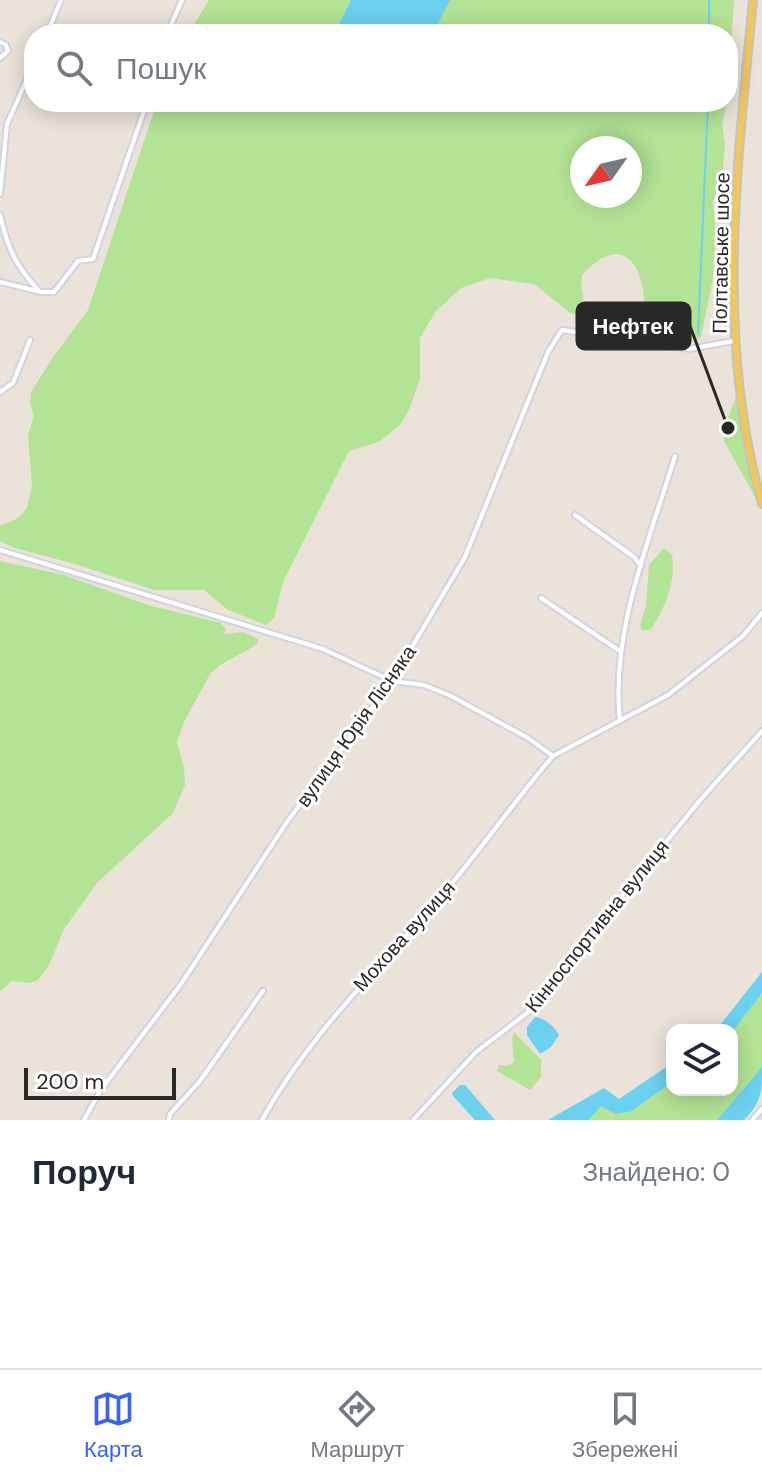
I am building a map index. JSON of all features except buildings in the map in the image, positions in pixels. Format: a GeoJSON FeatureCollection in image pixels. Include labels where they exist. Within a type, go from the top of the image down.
{"type":"FeatureCollection","features":[{"type":"Feature","properties":{"kind":"main road","name":"Полтавське шосе"},"geometry":{"type":"LineString","coordinates":[[753,0],[734,222],[734,341],[746,440],[762,504]]}},
{"type":"Feature","properties":{"kind":"street"},"geometry":{"type":"LineString","coordinates":[[51,24],[61,0]]}},
{"type":"Feature","properties":{"kind":"street"},"geometry":{"type":"LineString","coordinates":[[171,24],[182,0]]}},
{"type":"Feature","properties":{"kind":"street"},"geometry":{"type":"LineString","coordinates":[[0,42],[6,45],[8,51],[0,58]]}},
{"type":"Feature","properties":{"kind":"street"},"geometry":{"type":"LineString","coordinates":[[0,194],[7,124],[24,86]]}},
{"type":"Feature","properties":{"kind":"street"},"geometry":{"type":"LineString","coordinates":[[0,282],[54,292],[78,261],[93,259],[144,112]]}},
{"type":"Feature","properties":{"kind":"street"},"geometry":{"type":"LineString","coordinates":[[0,215],[7,247],[41,292]]}},
{"type":"Feature","properties":{"kind":"street","name":"вулиця Юрія Лісняка"},"geometry":{"type":"LineString","coordinates":[[84,1120],[100,1091],[181,984],[287,822],[392,681],[462,563],[548,352],[562,330],[689,349],[734,341]]}},
{"type":"Feature","properties":{"kind":"street"},"geometry":{"type":"LineString","coordinates":[[0,392],[13,383],[30,340]]}},
{"type":"Feature","properties":{"kind":"street"},"geometry":{"type":"LineString","coordinates":[[620,721],[616,690],[620,651],[641,566],[675,456]]}},
{"type":"Feature","properties":{"kind":"street"},"geometry":{"type":"LineString","coordinates":[[575,515],[634,557],[641,566]]}},
{"type":"Feature","properties":{"kind":"street"},"geometry":{"type":"LineString","coordinates":[[0,550],[323,649],[392,681],[424,685],[451,696],[528,738],[553,756]]}},
{"type":"Feature","properties":{"kind":"street"},"geometry":{"type":"LineString","coordinates":[[541,598],[620,651]]}},
{"type":"Feature","properties":{"kind":"street","name":"Мохова вулиця"},"geometry":{"type":"LineString","coordinates":[[262,1120],[284,1080],[321,1031],[444,893],[553,756],[668,695],[743,636],[762,613]]}},
{"type":"Feature","properties":{"kind":"street","name":"Кінноспортивна вулиця"},"geometry":{"type":"LineString","coordinates":[[413,1120],[476,1052],[527,1013],[622,895],[762,731]]}},
{"type":"Feature","properties":{"kind":"street"},"geometry":{"type":"LineString","coordinates":[[169,1120],[170,1114],[200,1081],[263,991]]}},
{"type":"Feature","properties":{"kind":"street"},"geometry":{"type":"LineString","coordinates":[[752,1120],[762,1109]]}},
{"type":"Feature","properties":{"kind":"green space"},"geometry":{"type":"Polygon","coordinates":[[[209,0],[351,0],[339,24],[194,24],[209,0]]]}},
{"type":"Feature","properties":{"kind":"green space"},"geometry":{"type":"Polygon","coordinates":[[[399,0],[734,0],[732,24],[380,24],[399,0]]]}},
{"type":"Feature","properties":{"kind":"green space"},"geometry":{"type":"Polygon","coordinates":[[[154,112],[725,112],[722,126],[725,143],[723,169],[713,202],[716,236],[713,278],[701,337],[694,341],[691,334],[672,339],[659,338],[642,329],[644,312],[640,278],[625,256],[614,254],[599,260],[582,275],[582,315],[570,313],[534,284],[490,278],[461,288],[436,311],[420,338],[420,379],[409,410],[400,425],[379,442],[349,451],[284,580],[274,618],[266,625],[228,610],[204,590],[154,590],[0,541],[0,526],[18,518],[27,508],[32,486],[28,434],[34,417],[31,392],[88,310],[154,112]]]}},
{"type":"Feature","properties":{"kind":"green space"},"geometry":{"type":"Polygon","coordinates":[[[736,397],[758,502],[724,441],[724,428],[736,397]]]}},
{"type":"Feature","properties":{"kind":"green space"},"geometry":{"type":"Polygon","coordinates":[[[664,548],[672,554],[673,574],[669,593],[651,629],[642,631],[640,626],[646,605],[649,565],[664,548]]]}},
{"type":"Feature","properties":{"kind":"green space"},"geometry":{"type":"Polygon","coordinates":[[[0,561],[64,575],[148,605],[221,623],[226,630],[224,634],[243,632],[258,639],[258,643],[210,674],[184,722],[177,742],[185,785],[173,813],[97,883],[64,929],[49,965],[38,980],[30,983],[11,981],[0,992],[0,561]]]}},
{"type":"Feature","properties":{"kind":"green space"},"geometry":{"type":"Polygon","coordinates":[[[762,993],[762,1067],[738,1095],[738,1024],[762,993]]]}},
{"type":"Feature","properties":{"kind":"green space"},"geometry":{"type":"Polygon","coordinates":[[[514,1032],[541,1060],[541,1077],[530,1090],[497,1071],[499,1065],[507,1066],[514,1062],[514,1032]]]}},
{"type":"Feature","properties":{"kind":"green space"},"geometry":{"type":"Polygon","coordinates":[[[666,1086],[666,1096],[737,1096],[717,1120],[589,1120],[601,1106],[632,1111],[666,1086]]]}},
{"type":"Feature","properties":{"kind":"water"},"geometry":{"type":"Polygon","coordinates":[[[351,0],[450,0],[437,24],[339,24],[351,0]]]}},
{"type":"Feature","properties":{"kind":"water"},"geometry":{"type":"Polygon","coordinates":[[[762,972],[762,993],[738,1024],[721,1024],[762,972]]]}},
{"type":"Feature","properties":{"kind":"water"},"geometry":{"type":"Polygon","coordinates":[[[535,1017],[549,1023],[559,1035],[551,1047],[540,1054],[527,1035],[527,1027],[535,1017]]]}},
{"type":"Feature","properties":{"kind":"water"},"geometry":{"type":"Polygon","coordinates":[[[666,1067],[666,1086],[632,1111],[616,1114],[601,1106],[589,1120],[548,1120],[604,1088],[619,1099],[666,1067]]]}},
{"type":"Feature","properties":{"kind":"water"},"geometry":{"type":"Polygon","coordinates":[[[762,1067],[760,1096],[750,1113],[744,1120],[717,1120],[762,1067]]]}},
{"type":"Feature","properties":{"kind":"water"},"geometry":{"type":"Polygon","coordinates":[[[460,1085],[465,1085],[495,1120],[475,1120],[453,1096],[452,1093],[460,1085]]]}},
{"type":"Feature","properties":{"kind":"waterway"},"geometry":{"type":"LineString","coordinates":[[709,0],[709,24]]}},
{"type":"Feature","properties":{"kind":"waterway"},"geometry":{"type":"LineString","coordinates":[[698,334],[708,112]]}},
{"type":"Feature","properties":{"kind":"place","name":"Нефтек"},"geometry":{"type":"Point","coordinates":[728,428]}}]}
